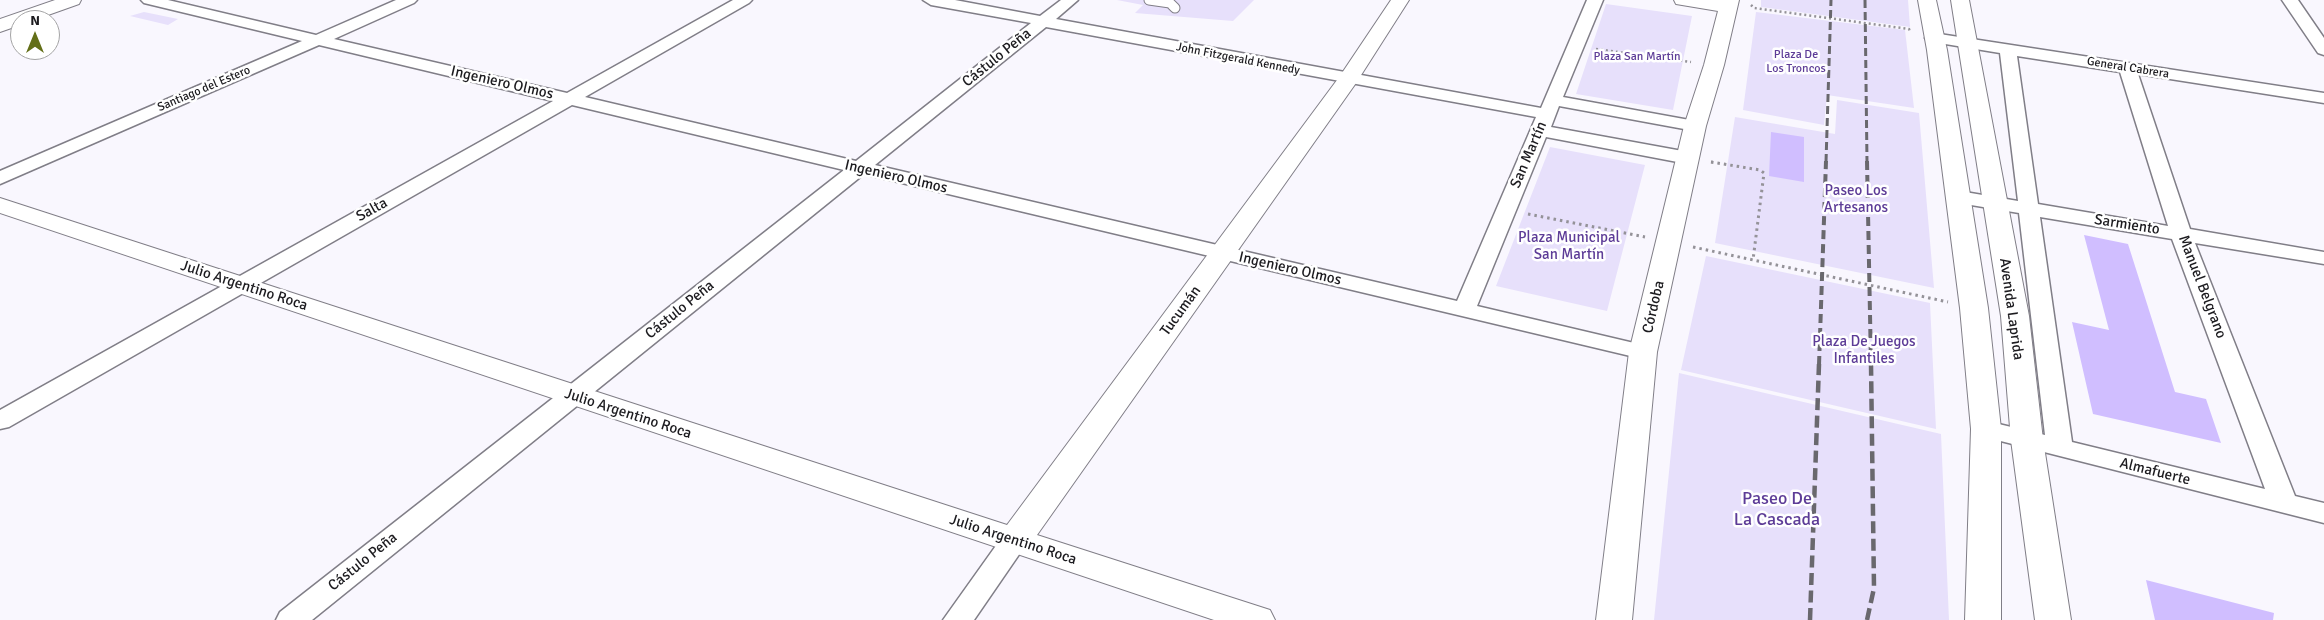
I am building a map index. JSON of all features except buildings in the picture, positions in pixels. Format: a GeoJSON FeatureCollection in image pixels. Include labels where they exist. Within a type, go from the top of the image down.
{"type":"FeatureCollection","features":[{"type":"Feature","properties":{"kind":"street"},"geometry":{"type":"LineString","coordinates":[[0,26],[72,0]]}},
{"type":"Feature","properties":{"kind":"street","name":"Ingeniero Olmos"},"geometry":{"type":"LineString","coordinates":[[149,0],[1643,352]]}},
{"type":"Feature","properties":{"kind":"street","name":"Santiago del Estero"},"geometry":{"type":"LineString","coordinates":[[0,178],[409,0]]}},
{"type":"Feature","properties":{"kind":"street","name":"Salta"},"geometry":{"type":"LineString","coordinates":[[0,421],[744,0]]}},
{"type":"Feature","properties":{"kind":"street","name":"John Fitzgerald Kennedy"},"geometry":{"type":"LineString","coordinates":[[931,0],[1546,115]]}},
{"type":"Feature","properties":{"kind":"street","name":"Cástulo Peña"},"geometry":{"type":"LineString","coordinates":[[290,620],[1070,0]]}},
{"type":"Feature","properties":{"kind":"street","name":"Tucumán"},"geometry":{"type":"LineString","coordinates":[[958,620],[1349,79],[1400,0]]}},
{"type":"Feature","properties":{"kind":"street","name":"San Martín"},"geometry":{"type":"LineString","coordinates":[[1464,310],[1595,0]]}},
{"type":"Feature","properties":{"kind":"street"},"geometry":{"type":"LineString","coordinates":[[1683,0],[1729,3]]}},
{"type":"Feature","properties":{"kind":"street"},"geometry":{"type":"LineString","coordinates":[[1927,0],[1959,197],[1974,308],[1986,429],[1983,620]]}},
{"type":"Feature","properties":{"kind":"street","name":"Avenida Laprida"},"geometry":{"type":"LineString","coordinates":[[1960,0],[2015,316],[2027,440],[2053,620]]}},
{"type":"Feature","properties":{"kind":"street"},"geometry":{"type":"LineString","coordinates":[[2290,0],[2324,50]]}},
{"type":"Feature","properties":{"kind":"street","name":"Córdoba"},"geometry":{"type":"LineString","coordinates":[[1616,618],[1643,352],[1695,126],[1714,65],[1729,3]]}},
{"type":"Feature","properties":{"kind":"street","name":"General Cabrera"},"geometry":{"type":"LineString","coordinates":[[1935,44],[1968,43],[2324,98]]}},
{"type":"Feature","properties":{"kind":"street"},"geometry":{"type":"LineString","coordinates":[[2008,49],[2030,209],[2042,322],[2060,448]]}},
{"type":"Feature","properties":{"kind":"street","name":"Manuel Belgrano"},"geometry":{"type":"LineString","coordinates":[[2127,68],[2181,234],[2284,503]]}},
{"type":"Feature","properties":{"kind":"street"},"geometry":{"type":"LineString","coordinates":[[1546,115],[1695,126]]}},
{"type":"Feature","properties":{"kind":"street"},"geometry":{"type":"LineString","coordinates":[[1546,115],[1688,158]]}},
{"type":"Feature","properties":{"kind":"street","name":"Sarmiento"},"geometry":{"type":"LineString","coordinates":[[1959,197],[2324,258]]}},
{"type":"Feature","properties":{"kind":"street","name":"Julio Argentino Roca"},"geometry":{"type":"LineString","coordinates":[[0,205],[572,396],[1258,620]]}},
{"type":"Feature","properties":{"kind":"street","name":"Almafuerte"},"geometry":{"type":"LineString","coordinates":[[1986,429],[2324,513]]}},
{"type":"Feature","properties":{"kind":"lane"},"geometry":{"type":"LineString","coordinates":[[1150,0],[1170,3],[1175,8]]}},
{"type":"Feature","properties":{"kind":"path"},"geometry":{"type":"LineString","coordinates":[[1749,3],[1754,8],[1909,29],[1913,41],[1935,44]]}},
{"type":"Feature","properties":{"kind":"path"},"geometry":{"type":"LineString","coordinates":[[1576,46],[1714,65]]}},
{"type":"Feature","properties":{"kind":"path"},"geometry":{"type":"LineString","coordinates":[[1688,158],[1760,170],[1764,173],[1753,260]]}},
{"type":"Feature","properties":{"kind":"path"},"geometry":{"type":"LineString","coordinates":[[1506,210],[1669,242],[1974,308]]}},
{"type":"Feature","properties":{"kind":"green space"},"geometry":{"type":"Polygon","coordinates":[[[1117,0],[1254,0],[1233,21],[1135,13],[1143,5],[1117,0]]]}},
{"type":"Feature","properties":{"kind":"green space"},"geometry":{"type":"Polygon","coordinates":[[[1761,0],[1908,0],[1910,27],[1761,7],[1761,0]]]}},
{"type":"Feature","properties":{"kind":"green space","name":"Plaza San Martín"},"geometry":{"type":"Polygon","coordinates":[[[1606,4],[1692,16],[1673,110],[1576,94],[1606,4]]]}},
{"type":"Feature","properties":{"kind":"green space"},"geometry":{"type":"Polygon","coordinates":[[[144,12],[178,19],[168,25],[130,16],[144,12]]]}},
{"type":"Feature","properties":{"kind":"green space","name":"Plaza De Los Troncos"},"geometry":{"type":"Polygon","coordinates":[[[1756,12],[1905,30],[1914,108],[1827,95],[1824,125],[1743,110],[1756,12]]]}},
{"type":"Feature","properties":{"kind":"green space","name":"Paseo Los Artesanos"},"geometry":{"type":"Polygon","coordinates":[[[1837,100],[1919,113],[1934,288],[1715,243],[1735,117],[1835,134],[1837,100]]]}},
{"type":"Feature","properties":{"kind":"green space","name":"Plaza Municipal San Martín"},"geometry":{"type":"Polygon","coordinates":[[[1550,147],[1645,165],[1607,311],[1496,286],[1550,147]]]}},
{"type":"Feature","properties":{"kind":"green space","name":"Plaza De Juegos Infantiles"},"geometry":{"type":"Polygon","coordinates":[[[1706,256],[1930,303],[1936,429],[1681,370],[1706,256]]]}},
{"type":"Feature","properties":{"kind":"green space","name":"Paseo De La Cascada"},"geometry":{"type":"Polygon","coordinates":[[[1679,373],[1941,434],[1949,620],[1654,620],[1679,373]]]}},
{"type":"Feature","properties":{"kind":"railway"},"geometry":{"type":"LineString","coordinates":[[1826,162],[1831,0]]}},
{"type":"Feature","properties":{"kind":"railway"},"geometry":{"type":"LineString","coordinates":[[1865,0],[1867,162]]}},
{"type":"Feature","properties":{"kind":"railway"},"geometry":{"type":"LineString","coordinates":[[1819,365],[1826,161]]}},
{"type":"Feature","properties":{"kind":"railway"},"geometry":{"type":"LineString","coordinates":[[1867,161],[1871,365]]}},
{"type":"Feature","properties":{"kind":"railway"},"geometry":{"type":"LineString","coordinates":[[1810,620],[1819,364]]}},
{"type":"Feature","properties":{"kind":"railway"},"geometry":{"type":"LineString","coordinates":[[1867,620],[1874,588],[1871,364]]}}]}
